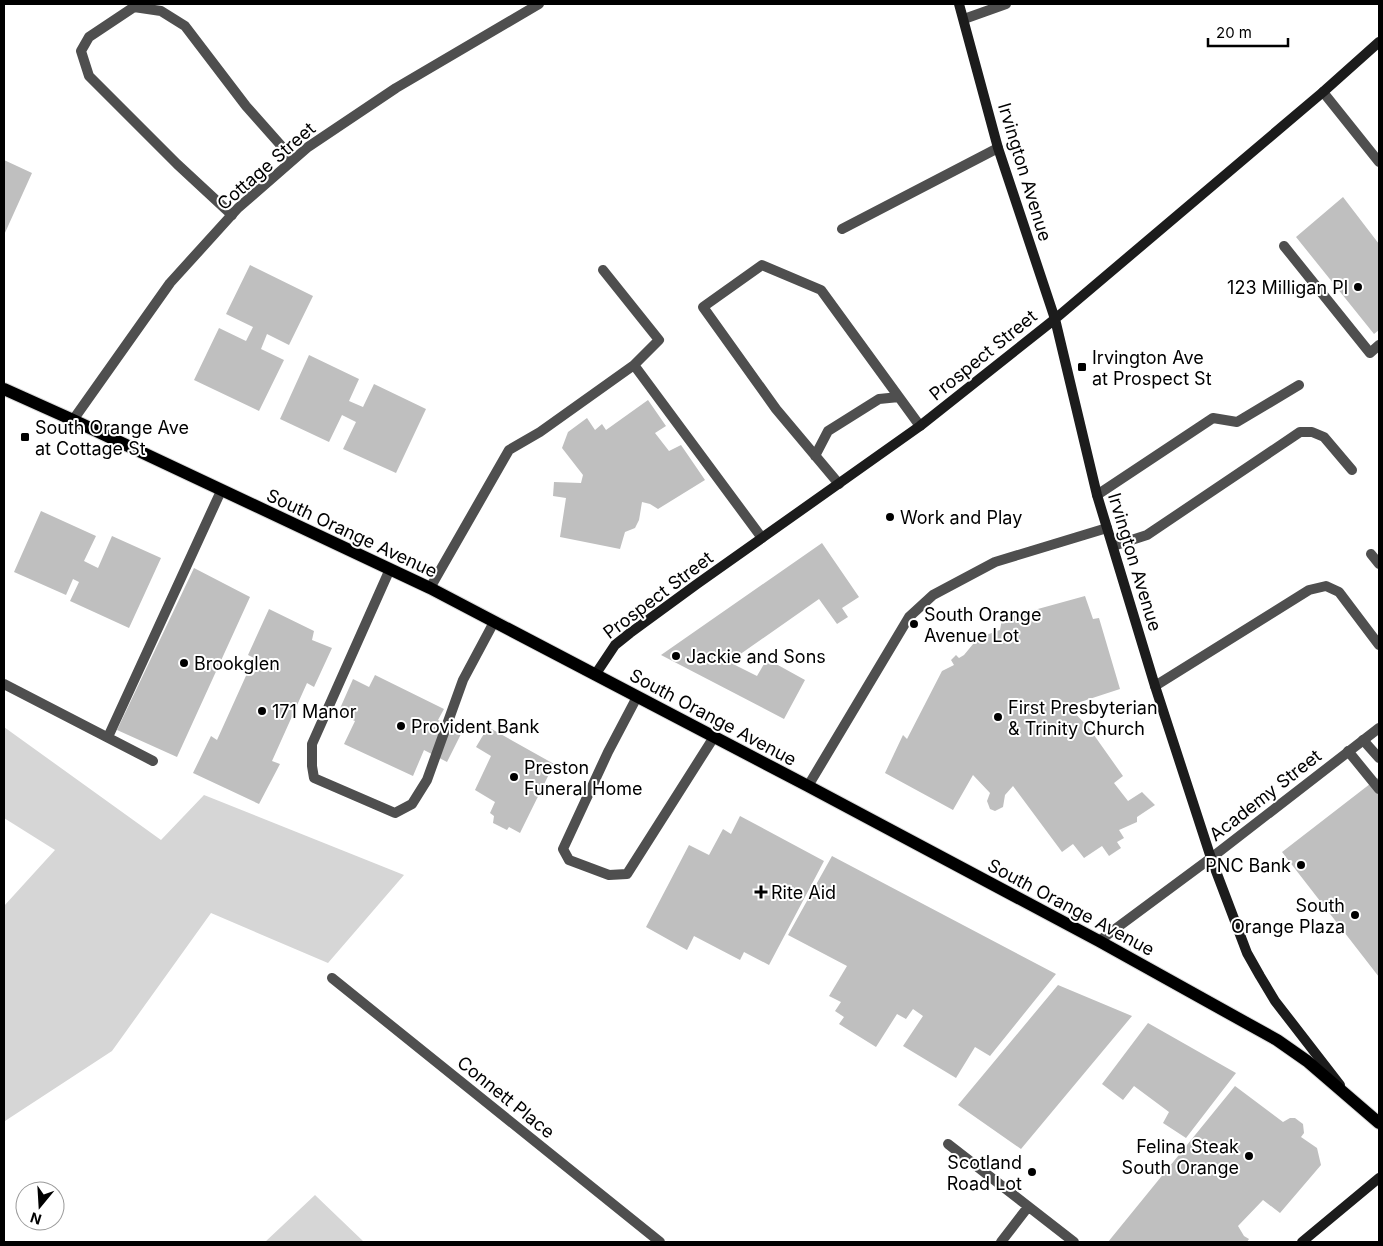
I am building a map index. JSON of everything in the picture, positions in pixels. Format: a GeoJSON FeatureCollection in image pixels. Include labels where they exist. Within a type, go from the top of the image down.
{"type":"FeatureCollection","features":[{"type":"Feature","properties":{"kind":"main road","name":"Irvington Avenue"},"geometry":{"type":"LineString","coordinates":[[960,4],[998,148],[1055,319],[1097,495],[1155,686],[1211,858],[1244,946],[1260,976],[1275,1001],[1350,1098]]}},
{"type":"Feature","properties":{"kind":"main road","name":"Prospect Street"},"geometry":{"type":"LineString","coordinates":[[594,675],[615,645],[696,584],[920,426],[1055,319],[1323,92],[1379,42]]}},
{"type":"Feature","properties":{"kind":"main road","name":"South Orange Avenue"},"geometry":{"type":"LineString","coordinates":[[4,390],[74,420],[430,588],[808,786],[1277,1040],[1307,1062],[1379,1124]]}},
{"type":"Feature","properties":{"kind":"main road"},"geometry":{"type":"LineString","coordinates":[[1302,1242],[1379,1178]]}},
{"type":"Feature","properties":{"kind":"street","name":"Cottage Street"},"geometry":{"type":"LineString","coordinates":[[74,420],[170,283],[232,215],[308,146],[396,88],[539,4]]}},
{"type":"Feature","properties":{"kind":"street"},"geometry":{"type":"LineString","coordinates":[[964,19],[1006,4]]}},
{"type":"Feature","properties":{"kind":"street"},"geometry":{"type":"LineString","coordinates":[[232,215],[177,164],[89,76],[81,51],[89,37],[134,6],[161,11],[185,26],[246,106],[293,160]]}},
{"type":"Feature","properties":{"kind":"street"},"geometry":{"type":"LineString","coordinates":[[1323,92],[1379,162]]}},
{"type":"Feature","properties":{"kind":"street"},"geometry":{"type":"LineString","coordinates":[[842,228],[998,148]]}},
{"type":"Feature","properties":{"kind":"street"},"geometry":{"type":"LineString","coordinates":[[1284,246],[1370,353],[1379,345]]}},
{"type":"Feature","properties":{"kind":"street"},"geometry":{"type":"LineString","coordinates":[[839,484],[776,410],[703,307],[762,265],[821,290],[920,426]]}},
{"type":"Feature","properties":{"kind":"street"},"geometry":{"type":"LineString","coordinates":[[430,588],[509,450],[540,432],[634,365],[659,340],[603,270]]}},
{"type":"Feature","properties":{"kind":"street"},"geometry":{"type":"LineString","coordinates":[[634,365],[762,538]]}},
{"type":"Feature","properties":{"kind":"street"},"geometry":{"type":"LineString","coordinates":[[1097,495],[1213,418],[1237,422],[1299,385]]}},
{"type":"Feature","properties":{"kind":"street"},"geometry":{"type":"LineString","coordinates":[[815,456],[828,431],[879,399],[899,397]]}},
{"type":"Feature","properties":{"kind":"street"},"geometry":{"type":"LineString","coordinates":[[1113,546],[1147,535],[1300,432],[1312,432],[1324,437],[1352,470]]}},
{"type":"Feature","properties":{"kind":"street"},"geometry":{"type":"LineString","coordinates":[[108,737],[221,491]]}},
{"type":"Feature","properties":{"kind":"street"},"geometry":{"type":"LineString","coordinates":[[808,786],[909,617],[933,595],[995,562],[1107,528]]}},
{"type":"Feature","properties":{"kind":"street"},"geometry":{"type":"LineString","coordinates":[[1371,554],[1379,564]]}},
{"type":"Feature","properties":{"kind":"street"},"geometry":{"type":"LineString","coordinates":[[390,569],[312,744],[314,778],[395,813],[412,804],[426,780],[463,680],[494,622]]}},
{"type":"Feature","properties":{"kind":"street"},"geometry":{"type":"LineString","coordinates":[[1155,686],[1309,590],[1326,586],[1339,592],[1379,645]]}},
{"type":"Feature","properties":{"kind":"street"},"geometry":{"type":"LineString","coordinates":[[4,684],[153,761]]}},
{"type":"Feature","properties":{"kind":"street"},"geometry":{"type":"LineString","coordinates":[[637,697],[608,752],[564,849],[569,860],[609,875],[627,874],[714,737]]}},
{"type":"Feature","properties":{"kind":"street","name":"Academy Street"},"geometry":{"type":"LineString","coordinates":[[1099,942],[1379,728]]}},
{"type":"Feature","properties":{"kind":"street"},"geometry":{"type":"LineString","coordinates":[[1363,740],[1379,758]]}},
{"type":"Feature","properties":{"kind":"street"},"geometry":{"type":"LineString","coordinates":[[1348,751],[1379,788]]}},
{"type":"Feature","properties":{"kind":"street","name":"Connett Place"},"geometry":{"type":"LineString","coordinates":[[332,978],[660,1242]]}},
{"type":"Feature","properties":{"kind":"street"},"geometry":{"type":"LineString","coordinates":[[948,1144],[1074,1242]]}},
{"type":"Feature","properties":{"kind":"street"},"geometry":{"type":"LineString","coordinates":[[1001,1242],[1028,1207]]}},
{"type":"Feature","properties":{"kind":"shaded area"},"geometry":{"type":"Polygon","coordinates":[[[4,727],[161,840],[204,795],[404,875],[328,963],[211,913],[112,1051],[5,1121],[4,906],[55,850],[4,818],[4,727]]]}},
{"type":"Feature","properties":{"kind":"shaded area"},"geometry":{"type":"Polygon","coordinates":[[[315,1195],[364,1242],[265,1242],[315,1195]]]}},
{"type":"Feature","properties":{"kind":"building"},"geometry":{"type":"Polygon","coordinates":[[[4,160],[32,173],[4,235],[4,160]]]}},
{"type":"Feature","properties":{"kind":"building","name":"123 Milligan Pl"},"geometry":{"type":"Polygon","coordinates":[[[1343,197],[1379,244],[1379,330],[1374,334],[1296,237],[1343,197]]]}},
{"type":"Feature","properties":{"kind":"building"},"geometry":{"type":"Polygon","coordinates":[[[250,265],[313,296],[289,345],[267,334],[261,349],[284,360],[259,411],[194,380],[219,328],[246,341],[253,327],[226,314],[250,265]]]}},
{"type":"Feature","properties":{"kind":"building"},"geometry":{"type":"Polygon","coordinates":[[[309,355],[359,379],[349,401],[363,407],[374,384],[426,409],[396,473],[343,449],[356,422],[342,415],[329,442],[280,419],[309,355]]]}},
{"type":"Feature","properties":{"kind":"building"},"geometry":{"type":"Polygon","coordinates":[[[648,400],[666,426],[655,433],[669,451],[681,445],[705,480],[658,509],[642,502],[639,520],[635,528],[625,532],[620,549],[560,537],[566,498],[553,496],[554,482],[581,483],[583,475],[562,448],[568,432],[587,418],[595,430],[602,424],[606,430],[648,400]]]}},
{"type":"Feature","properties":{"kind":"building"},"geometry":{"type":"Polygon","coordinates":[[[41,511],[96,536],[84,561],[98,568],[112,536],[161,558],[129,628],[70,601],[79,582],[73,579],[66,595],[14,572],[41,511]]]}},
{"type":"Feature","properties":{"kind":"building"},"geometry":{"type":"Polygon","coordinates":[[[822,543],[859,597],[842,608],[848,617],[837,624],[819,599],[729,662],[757,676],[767,659],[805,680],[784,719],[661,655],[822,543]]]}},
{"type":"Feature","properties":{"kind":"building","name":"Brookglen"},"geometry":{"type":"Polygon","coordinates":[[[194,568],[250,597],[177,757],[117,730],[194,568]]]}},
{"type":"Feature","properties":{"kind":"building","name":"First Presbyterian & Trinity Church"},"geometry":{"type":"Polygon","coordinates":[[[1085,596],[1093,619],[1099,618],[1120,689],[1068,706],[1089,728],[1123,776],[1114,783],[1128,801],[1142,792],[1155,805],[1137,817],[1137,822],[1119,830],[1124,838],[1117,842],[1121,848],[1109,856],[1102,846],[1084,858],[1073,844],[1062,852],[1013,786],[1005,795],[1003,807],[995,811],[990,809],[987,801],[990,793],[973,775],[953,810],[885,773],[903,735],[907,739],[942,671],[954,665],[951,660],[956,655],[959,658],[964,655],[978,638],[1000,630],[1002,619],[1085,596]]]}},
{"type":"Feature","properties":{"kind":"building","name":"171 Manor"},"geometry":{"type":"Polygon","coordinates":[[[269,609],[314,631],[312,640],[332,648],[314,687],[307,683],[272,761],[280,764],[259,804],[193,773],[211,736],[217,740],[254,658],[248,655],[269,609]]]}},
{"type":"Feature","properties":{"kind":"building","name":"Provident Bank"},"geometry":{"type":"Polygon","coordinates":[[[375,675],[444,709],[438,720],[462,732],[447,762],[424,750],[413,776],[344,744],[355,721],[338,713],[353,679],[369,687],[375,675]]]}},
{"type":"Feature","properties":{"kind":"building","name":"Preston Funeral Home"},"geometry":{"type":"Polygon","coordinates":[[[488,727],[554,764],[520,833],[509,827],[507,830],[493,823],[494,816],[490,813],[495,802],[475,790],[491,756],[476,747],[488,727]]]}},
{"type":"Feature","properties":{"kind":"building","name":"South Orange Plaza"},"geometry":{"type":"Polygon","coordinates":[[[1379,777],[1379,977],[1282,852],[1379,777]]]}},
{"type":"Feature","properties":{"kind":"building"},"geometry":{"type":"Polygon","coordinates":[[[740,816],[824,861],[769,965],[744,952],[740,960],[694,936],[687,950],[646,927],[689,845],[709,855],[723,829],[731,834],[740,816]]]}},
{"type":"Feature","properties":{"kind":"building"},"geometry":{"type":"Polygon","coordinates":[[[832,856],[1056,974],[990,1056],[975,1047],[956,1078],[903,1046],[923,1016],[913,1009],[906,1019],[897,1014],[876,1047],[839,1024],[844,1017],[835,1011],[841,1002],[829,996],[847,966],[788,935],[832,856]]]}},
{"type":"Feature","properties":{"kind":"building"},"geometry":{"type":"Polygon","coordinates":[[[1058,985],[1132,1016],[1021,1149],[958,1105],[1058,985]]]}},
{"type":"Feature","properties":{"kind":"building"},"geometry":{"type":"Polygon","coordinates":[[[1148,1023],[1236,1073],[1186,1138],[1163,1123],[1169,1112],[1134,1086],[1123,1100],[1102,1084],[1148,1023]]]}},
{"type":"Feature","properties":{"kind":"building","name":"Felina Steak South Orange"},"geometry":{"type":"Polygon","coordinates":[[[1235,1086],[1283,1122],[1290,1118],[1295,1118],[1303,1124],[1304,1133],[1301,1137],[1317,1148],[1321,1165],[1280,1213],[1263,1200],[1238,1226],[1244,1236],[1249,1239],[1247,1242],[1108,1242],[1235,1086]]]}},
{"type":"Feature","properties":{"kind":"place","name":"123 Milligan Pl"},"geometry":{"type":"Point","coordinates":[1358,287]}},
{"type":"Feature","properties":{"kind":"place","name":"Irvington Ave at Prospect St"},"geometry":{"type":"Point","coordinates":[1082,367]}},
{"type":"Feature","properties":{"kind":"place","name":"South Orange Ave at Cottage St"},"geometry":{"type":"Point","coordinates":[25,437]}},
{"type":"Feature","properties":{"kind":"place","name":"Work and Play"},"geometry":{"type":"Point","coordinates":[890,517]}},
{"type":"Feature","properties":{"kind":"place","name":"South Orange Avenue Lot"},"geometry":{"type":"Point","coordinates":[914,624]}},
{"type":"Feature","properties":{"kind":"place","name":"Jackie and Sons"},"geometry":{"type":"Point","coordinates":[676,656]}},
{"type":"Feature","properties":{"kind":"place","name":"Brookglen"},"geometry":{"type":"Point","coordinates":[184,663]}},
{"type":"Feature","properties":{"kind":"place","name":"171 Manor"},"geometry":{"type":"Point","coordinates":[262,711]}},
{"type":"Feature","properties":{"kind":"place","name":"First Presbyterian & Trinity Church"},"geometry":{"type":"Point","coordinates":[998,717]}},
{"type":"Feature","properties":{"kind":"place","name":"Provident Bank"},"geometry":{"type":"Point","coordinates":[401,726]}},
{"type":"Feature","properties":{"kind":"place","name":"Preston Funeral Home"},"geometry":{"type":"Point","coordinates":[514,777]}},
{"type":"Feature","properties":{"kind":"place","name":"PNC Bank"},"geometry":{"type":"Point","coordinates":[1301,865]}},
{"type":"Feature","properties":{"kind":"place","name":"Rite Aid"},"geometry":{"type":"Point","coordinates":[761,892]}},
{"type":"Feature","properties":{"kind":"place","name":"South Orange Plaza"},"geometry":{"type":"Point","coordinates":[1355,915]}},
{"type":"Feature","properties":{"kind":"place","name":"Felina Steak South Orange"},"geometry":{"type":"Point","coordinates":[1249,1156]}},
{"type":"Feature","properties":{"kind":"place","name":"Scotland Road Lot"},"geometry":{"type":"Point","coordinates":[1032,1172]}}]}
